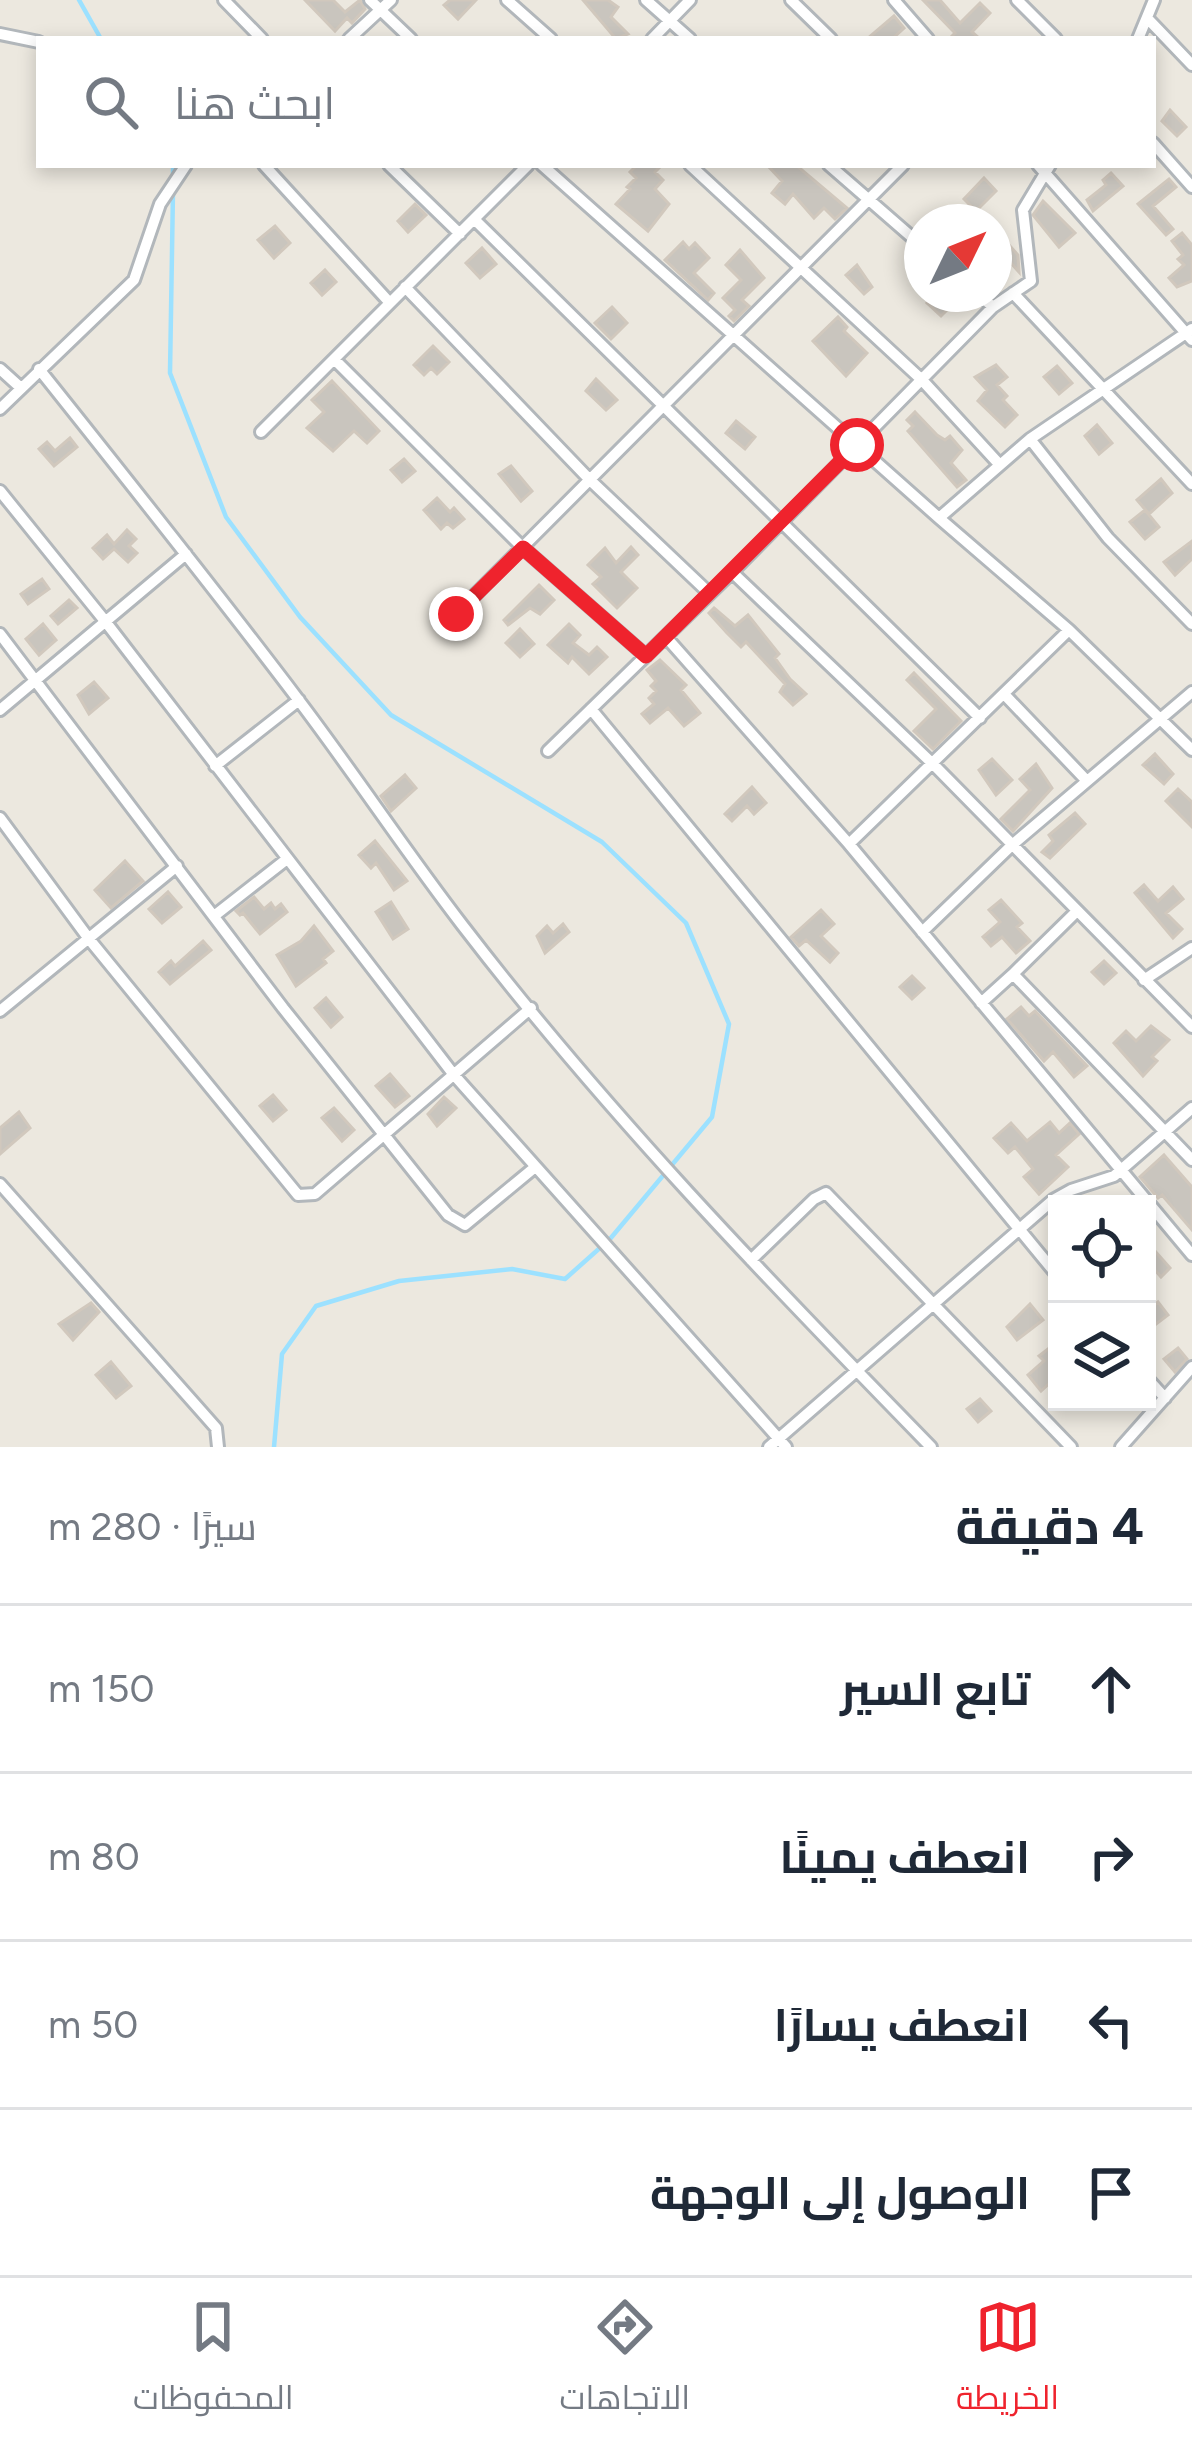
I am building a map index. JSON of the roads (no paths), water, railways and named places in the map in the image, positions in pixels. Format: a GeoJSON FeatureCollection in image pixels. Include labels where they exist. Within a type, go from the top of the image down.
{"type":"FeatureCollection","features":[{"type":"Feature","properties":{"kind":"street"},"geometry":{"type":"LineString","coordinates":[[224,0],[259,36]]}},
{"type":"Feature","properties":{"kind":"street"},"geometry":{"type":"LineString","coordinates":[[370,0],[408,36]]}},
{"type":"Feature","properties":{"kind":"street"},"geometry":{"type":"LineString","coordinates":[[352,36],[391,0]]}},
{"type":"Feature","properties":{"kind":"street"},"geometry":{"type":"LineString","coordinates":[[507,0],[547,36]]}},
{"type":"Feature","properties":{"kind":"street"},"geometry":{"type":"LineString","coordinates":[[646,0],[686,36]]}},
{"type":"Feature","properties":{"kind":"street"},"geometry":{"type":"LineString","coordinates":[[655,36],[690,0]]}},
{"type":"Feature","properties":{"kind":"street"},"geometry":{"type":"LineString","coordinates":[[790,0],[828,36]]}},
{"type":"Feature","properties":{"kind":"street"},"geometry":{"type":"LineString","coordinates":[[894,0],[925,36]]}},
{"type":"Feature","properties":{"kind":"street"},"geometry":{"type":"LineString","coordinates":[[1017,0],[1053,36]]}},
{"type":"Feature","properties":{"kind":"street"},"geometry":{"type":"LineString","coordinates":[[1140,36],[1154,0]]}},
{"type":"Feature","properties":{"kind":"street"},"geometry":{"type":"LineString","coordinates":[[1148,19],[1192,65]]}},
{"type":"Feature","properties":{"kind":"street"},"geometry":{"type":"LineString","coordinates":[[242,36],[251,28]]}},
{"type":"Feature","properties":{"kind":"street"},"geometry":{"type":"LineString","coordinates":[[0,34],[36,41]]}},
{"type":"Feature","properties":{"kind":"street"},"geometry":{"type":"LineString","coordinates":[[1156,145],[1192,187]]}},
{"type":"Feature","properties":{"kind":"street"},"geometry":{"type":"LineString","coordinates":[[0,409],[134,280],[160,204],[184,168]]}},
{"type":"Feature","properties":{"kind":"street"},"geometry":{"type":"LineString","coordinates":[[267,168],[390,303]]}},
{"type":"Feature","properties":{"kind":"street"},"geometry":{"type":"LineString","coordinates":[[392,168],[460,234]]}},
{"type":"Feature","properties":{"kind":"street"},"geometry":{"type":"LineString","coordinates":[[261,432],[525,168]]}},
{"type":"Feature","properties":{"kind":"street"},"geometry":{"type":"LineString","coordinates":[[545,168],[1069,630],[1192,751]]}},
{"type":"Feature","properties":{"kind":"street"},"geometry":{"type":"LineString","coordinates":[[693,168],[922,380],[999,464]]}},
{"type":"Feature","properties":{"kind":"street"},"geometry":{"type":"LineString","coordinates":[[832,168],[904,231]]}},
{"type":"Feature","properties":{"kind":"street"},"geometry":{"type":"LineString","coordinates":[[456,614],[901,168]]}},
{"type":"Feature","properties":{"kind":"street"},"geometry":{"type":"LineString","coordinates":[[1044,168],[1023,210],[1031,280],[1013,293],[1192,484]]}},
{"type":"Feature","properties":{"kind":"street"},"geometry":{"type":"LineString","coordinates":[[939,518],[1030,439],[1190,334],[1045,168]]}},
{"type":"Feature","properties":{"kind":"street"},"geometry":{"type":"LineString","coordinates":[[475,220],[980,718]]}},
{"type":"Feature","properties":{"kind":"street"},"geometry":{"type":"LineString","coordinates":[[405,287],[590,480],[710,593]]}},
{"type":"Feature","properties":{"kind":"street"},"geometry":{"type":"LineString","coordinates":[[548,751],[988,312]]}},
{"type":"Feature","properties":{"kind":"street"},"geometry":{"type":"LineString","coordinates":[[334,359],[523,548],[646,656]]}},
{"type":"Feature","properties":{"kind":"street"},"geometry":{"type":"LineString","coordinates":[[0,369],[21,388]]}},
{"type":"Feature","properties":{"kind":"street"},"geometry":{"type":"LineString","coordinates":[[39,369],[299,700],[464,927],[531,1008],[751,1260],[931,1447]]}},
{"type":"Feature","properties":{"kind":"street"},"geometry":{"type":"LineString","coordinates":[[1030,439],[1108,538],[1192,624]]}},
{"type":"Feature","properties":{"kind":"street"},"geometry":{"type":"LineString","coordinates":[[0,490],[454,1075],[778,1444],[855,1370],[1018,1230],[1071,1190],[1122,1171],[1192,1108]]}},
{"type":"Feature","properties":{"kind":"street"},"geometry":{"type":"LineString","coordinates":[[0,710],[186,554]]}},
{"type":"Feature","properties":{"kind":"street"},"geometry":{"type":"LineString","coordinates":[[732,572],[934,765],[1192,1027]]}},
{"type":"Feature","properties":{"kind":"street"},"geometry":{"type":"LineString","coordinates":[[849,844],[1069,630]]}},
{"type":"Feature","properties":{"kind":"street"},"geometry":{"type":"LineString","coordinates":[[0,634],[283,1008],[457,1223],[465,1225],[535,1168]]}},
{"type":"Feature","properties":{"kind":"street"},"geometry":{"type":"LineString","coordinates":[[666,637],[849,844],[1192,1255]]}},
{"type":"Feature","properties":{"kind":"street"},"geometry":{"type":"LineString","coordinates":[[922,932],[1012,845],[1192,692]]}},
{"type":"Feature","properties":{"kind":"street"},"geometry":{"type":"LineString","coordinates":[[1004,694],[1087,781]]}},
{"type":"Feature","properties":{"kind":"street"},"geometry":{"type":"LineString","coordinates":[[215,766],[299,700]]}},
{"type":"Feature","properties":{"kind":"street"},"geometry":{"type":"LineString","coordinates":[[591,709],[1048,1265]]}},
{"type":"Feature","properties":{"kind":"street"},"geometry":{"type":"LineString","coordinates":[[0,818],[89,939],[298,1196],[315,1194],[531,1008]]}},
{"type":"Feature","properties":{"kind":"street"},"geometry":{"type":"LineString","coordinates":[[214,916],[287,859]]}},
{"type":"Feature","properties":{"kind":"street"},"geometry":{"type":"LineString","coordinates":[[1,1009],[177,866]]}},
{"type":"Feature","properties":{"kind":"street"},"geometry":{"type":"LineString","coordinates":[[981,1003],[1076,912]]}},
{"type":"Feature","properties":{"kind":"street"},"geometry":{"type":"LineString","coordinates":[[1144,980],[1192,948]]}},
{"type":"Feature","properties":{"kind":"street"},"geometry":{"type":"LineString","coordinates":[[1013,974],[1192,1160]]}},
{"type":"Feature","properties":{"kind":"street"},"geometry":{"type":"LineString","coordinates":[[0,1184],[216,1428],[218,1447]]}},
{"type":"Feature","properties":{"kind":"street"},"geometry":{"type":"LineString","coordinates":[[751,1260],[826,1193],[1071,1447]]}},
{"type":"Feature","properties":{"kind":"street"},"geometry":{"type":"LineString","coordinates":[[1121,1447],[1192,1367]]}},
{"type":"Feature","properties":{"kind":"street"},"geometry":{"type":"LineString","coordinates":[[1156,1388],[1165,1398]]}},
{"type":"Feature","properties":{"kind":"waterway"},"geometry":{"type":"LineString","coordinates":[[79,0],[99,36]]}},
{"type":"Feature","properties":{"kind":"waterway"},"geometry":{"type":"LineString","coordinates":[[173,168],[173,180]]}},
{"type":"Feature","properties":{"kind":"waterway"},"geometry":{"type":"LineString","coordinates":[[173,191],[170,373],[226,517],[300,617],[391,715],[602,842],[686,923],[729,1024],[712,1117],[610,1239],[565,1279],[512,1269],[399,1281],[316,1306],[282,1354],[274,1447]]}}]}
